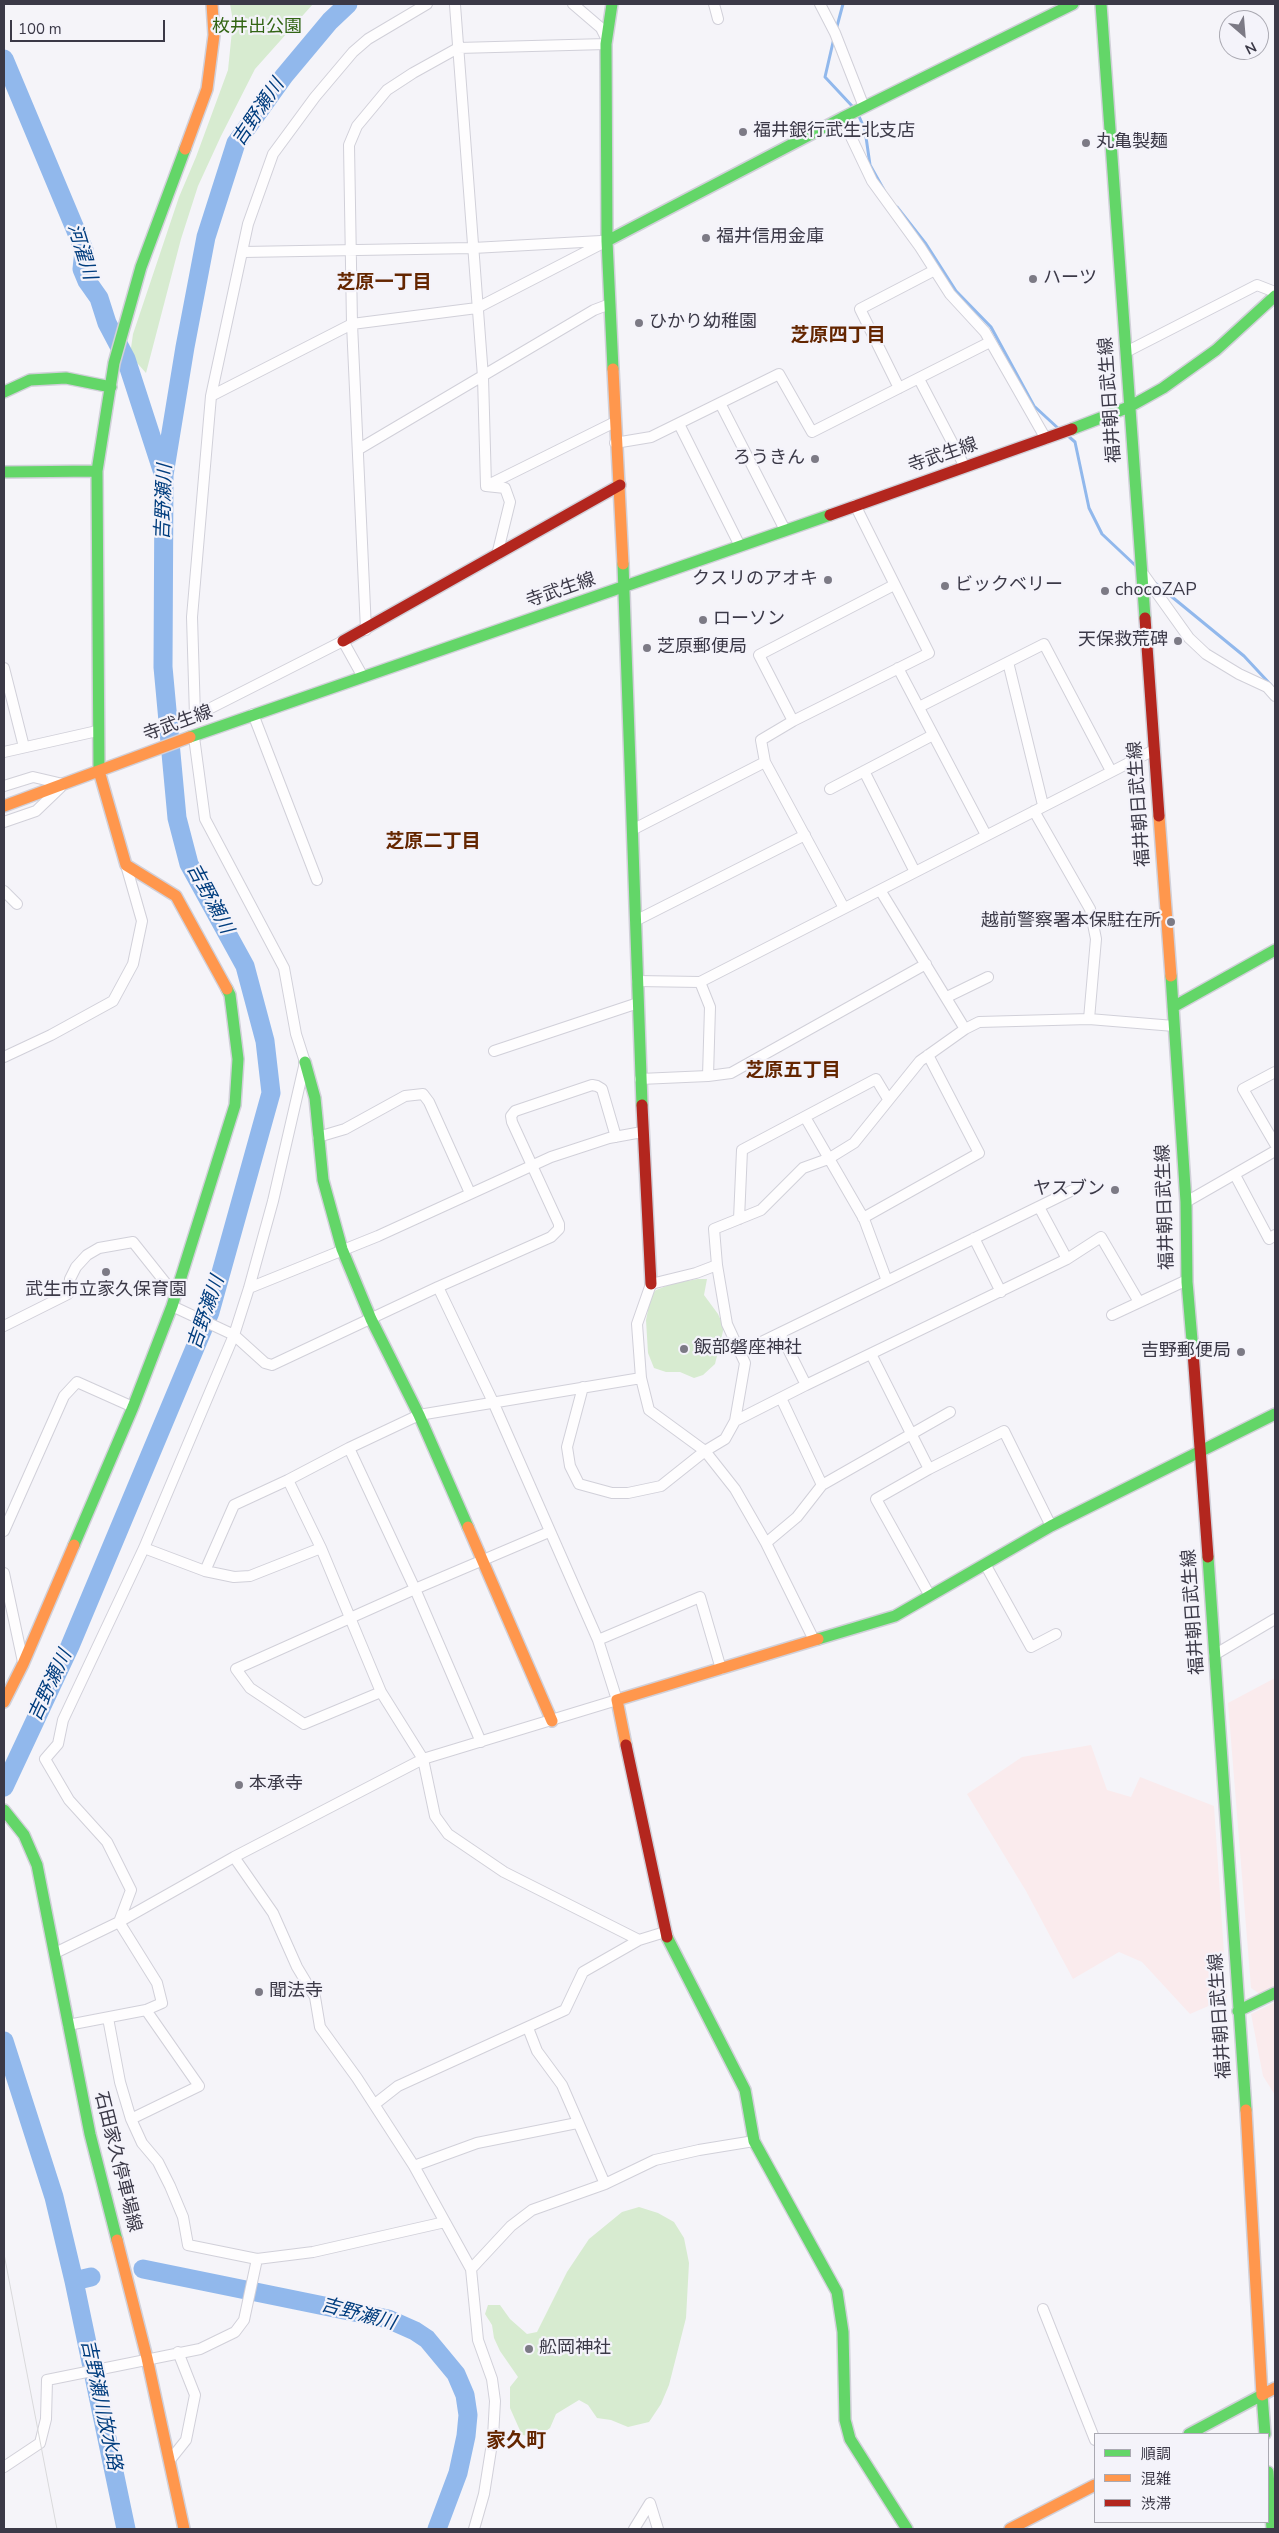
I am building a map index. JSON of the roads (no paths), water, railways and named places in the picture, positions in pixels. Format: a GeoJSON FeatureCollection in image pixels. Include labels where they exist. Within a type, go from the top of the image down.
{"type":"FeatureCollection","features":[{"type":"Feature","properties":{"kind":"street"},"geometry":{"type":"LineString","coordinates":[[4,1058],[113,1001],[133,964],[142,922],[126,865],[97,731],[97,471],[114,363],[132,296],[207,89],[214,35],[212,4]]}},
{"type":"Feature","properties":{"kind":"street"},"geometry":{"type":"LineString","coordinates":[[427,4],[368,39],[353,52],[315,97],[273,154],[248,224],[211,396],[192,617],[195,716],[366,630],[620,486]]}},
{"type":"Feature","properties":{"kind":"street"},"geometry":{"type":"LineString","coordinates":[[457,4],[458,48],[483,378],[486,486]]}},
{"type":"Feature","properties":{"kind":"street"},"geometry":{"type":"LineString","coordinates":[[572,4],[601,28],[606,41]]}},
{"type":"Feature","properties":{"kind":"street"},"geometry":{"type":"LineString","coordinates":[[612,4],[606,41],[607,241],[615,443],[620,486],[642,1132],[651,1284],[637,1324],[641,1378],[649,1410],[705,1451],[735,1489],[766,1543],[814,1640]]}},
{"type":"Feature","properties":{"kind":"street"},"geometry":{"type":"LineString","coordinates":[[714,4],[718,19]]}},
{"type":"Feature","properties":{"kind":"street"},"geometry":{"type":"LineString","coordinates":[[820,4],[835,33],[864,107]]}},
{"type":"Feature","properties":{"kind":"street"},"geometry":{"type":"LineString","coordinates":[[211,396],[352,324],[477,308],[842,118],[1073,4]]}},
{"type":"Feature","properties":{"kind":"street","name":"福井朝日武生線"},"geometry":{"type":"LineString","coordinates":[[1101,4],[1140,570],[1173,1007],[1186,1202],[1187,1280],[1201,1453],[1252,2197],[1265,2433]]}},
{"type":"Feature","properties":{"kind":"street"},"geometry":{"type":"LineString","coordinates":[[366,630],[352,324],[348,145],[357,126],[387,90],[458,48],[606,41]]}},
{"type":"Feature","properties":{"kind":"street"},"geometry":{"type":"LineString","coordinates":[[842,118],[872,181],[920,247],[933,271],[950,294],[985,332],[1046,439]]}},
{"type":"Feature","properties":{"kind":"street"},"geometry":{"type":"LineString","coordinates":[[243,252],[474,248],[607,241]]}},
{"type":"Feature","properties":{"kind":"street"},"geometry":{"type":"LineString","coordinates":[[899,388],[860,309],[933,271]]}},
{"type":"Feature","properties":{"kind":"street"},"geometry":{"type":"LineString","coordinates":[[1126,352],[1257,285],[1275,294]]}},
{"type":"Feature","properties":{"kind":"street","name":"寺武生線"},"geometry":{"type":"LineString","coordinates":[[4,806],[253,714],[624,588],[1046,439],[1129,407],[1163,388],[1216,350],[1275,294]]}},
{"type":"Feature","properties":{"kind":"street"},"geometry":{"type":"LineString","coordinates":[[359,449],[483,378],[594,310],[610,304]]}},
{"type":"Feature","properties":{"kind":"street"},"geometry":{"type":"LineString","coordinates":[[615,443],[651,437],[779,374],[812,432],[990,342]]}},
{"type":"Feature","properties":{"kind":"street"},"geometry":{"type":"LineString","coordinates":[[4,392],[30,380],[66,378],[111,387]]}},
{"type":"Feature","properties":{"kind":"street"},"geometry":{"type":"LineString","coordinates":[[920,379],[965,467]]}},
{"type":"Feature","properties":{"kind":"street"},"geometry":{"type":"LineString","coordinates":[[720,403],[785,530]]}},
{"type":"Feature","properties":{"kind":"street"},"geometry":{"type":"LineString","coordinates":[[486,486],[615,422]]}},
{"type":"Feature","properties":{"kind":"street"},"geometry":{"type":"LineString","coordinates":[[679,424],[740,546]]}},
{"type":"Feature","properties":{"kind":"street"},"geometry":{"type":"LineString","coordinates":[[4,472],[97,471]]}},
{"type":"Feature","properties":{"kind":"street"},"geometry":{"type":"LineString","coordinates":[[486,486],[505,488],[510,502],[497,555]]}},
{"type":"Feature","properties":{"kind":"street"},"geometry":{"type":"LineString","coordinates":[[844,908],[765,762],[761,740],[793,721],[929,653],[855,505]]}},
{"type":"Feature","properties":{"kind":"street"},"geometry":{"type":"LineString","coordinates":[[1140,570],[1189,638],[1206,654],[1239,674],[1267,687],[1275,696]]}},
{"type":"Feature","properties":{"kind":"street"},"geometry":{"type":"LineString","coordinates":[[793,721],[759,655],[894,585]]}},
{"type":"Feature","properties":{"kind":"street"},"geometry":{"type":"LineString","coordinates":[[344,641],[363,677]]}},
{"type":"Feature","properties":{"kind":"street"},"geometry":{"type":"LineString","coordinates":[[918,707],[1044,644],[1110,771]]}},
{"type":"Feature","properties":{"kind":"street"},"geometry":{"type":"LineString","coordinates":[[1008,662],[1039,808],[1090,909],[1096,939],[1089,1019]]}},
{"type":"Feature","properties":{"kind":"street"},"geometry":{"type":"LineString","coordinates":[[4,668],[24,747]]}},
{"type":"Feature","properties":{"kind":"street"},"geometry":{"type":"LineString","coordinates":[[898,668],[986,836]]}},
{"type":"Feature","properties":{"kind":"street"},"geometry":{"type":"LineString","coordinates":[[253,714],[317,880]]}},
{"type":"Feature","properties":{"kind":"street"},"geometry":{"type":"LineString","coordinates":[[4,752],[97,731]]}},
{"type":"Feature","properties":{"kind":"street"},"geometry":{"type":"LineString","coordinates":[[830,789],[933,735]]}},
{"type":"Feature","properties":{"kind":"street"},"geometry":{"type":"LineString","coordinates":[[190,738],[205,818],[284,968],[296,1034],[315,1098],[323,1180],[342,1249],[372,1319],[418,1415],[552,1721]]}},
{"type":"Feature","properties":{"kind":"street"},"geometry":{"type":"LineString","coordinates":[[637,982],[700,982],[1154,750]]}},
{"type":"Feature","properties":{"kind":"street"},"geometry":{"type":"LineString","coordinates":[[632,830],[765,762]]}},
{"type":"Feature","properties":{"kind":"street"},"geometry":{"type":"LineString","coordinates":[[864,771],[915,872]]}},
{"type":"Feature","properties":{"kind":"street"},"geometry":{"type":"LineString","coordinates":[[4,786],[33,777],[65,784]]}},
{"type":"Feature","properties":{"kind":"street"},"geometry":{"type":"LineString","coordinates":[[4,822],[36,810],[65,784]]}},
{"type":"Feature","properties":{"kind":"street"},"geometry":{"type":"LineString","coordinates":[[635,921],[805,835]]}},
{"type":"Feature","properties":{"kind":"street"},"geometry":{"type":"LineString","coordinates":[[4,1702],[23,1664],[133,1407],[174,1301],[235,1105],[238,1059],[230,995],[176,896],[126,865]]}},
{"type":"Feature","properties":{"kind":"street"},"geometry":{"type":"LineString","coordinates":[[880,890],[965,1029]]}},
{"type":"Feature","properties":{"kind":"street"},"geometry":{"type":"LineString","coordinates":[[4,891],[17,904]]}},
{"type":"Feature","properties":{"kind":"street"},"geometry":{"type":"LineString","coordinates":[[1173,1007],[1275,950]]}},
{"type":"Feature","properties":{"kind":"street"},"geometry":{"type":"LineString","coordinates":[[640,1079],[731,1073],[926,964]]}},
{"type":"Feature","properties":{"kind":"street"},"geometry":{"type":"LineString","coordinates":[[947,998],[988,977]]}},
{"type":"Feature","properties":{"kind":"street"},"geometry":{"type":"LineString","coordinates":[[700,982],[710,1007],[708,1076]]}},
{"type":"Feature","properties":{"kind":"street"},"geometry":{"type":"LineString","coordinates":[[494,1051],[638,1003]]}},
{"type":"Feature","properties":{"kind":"street"},"geometry":{"type":"LineString","coordinates":[[583,1387],[567,1447],[570,1466],[579,1484],[612,1493],[661,1486],[705,1451],[724,1439],[735,1421],[745,1363],[727,1324],[717,1265],[714,1229],[761,1210],[803,1168],[828,1159],[854,1143],[888,1099],[928,1055],[965,1029],[979,1022],[1089,1019],[1174,1026]]}},
{"type":"Feature","properties":{"kind":"street"},"geometry":{"type":"LineString","coordinates":[[863,1218],[980,1153],[928,1055]]}},
{"type":"Feature","properties":{"kind":"street"},"geometry":{"type":"LineString","coordinates":[[120,1922],[131,1890],[107,1842],[69,1800],[45,1759],[58,1744],[63,1720],[144,1548],[234,1334],[273,1201],[305,1062]]}},
{"type":"Feature","properties":{"kind":"street"},"geometry":{"type":"LineString","coordinates":[[1275,1072],[1243,1088],[1275,1144]]}},
{"type":"Feature","properties":{"kind":"street"},"geometry":{"type":"LineString","coordinates":[[740,1219],[742,1150],[876,1079],[888,1099]]}},
{"type":"Feature","properties":{"kind":"street"},"geometry":{"type":"LineString","coordinates":[[4,1326],[68,1294],[73,1273],[87,1255],[99,1248],[133,1242],[174,1301],[195,1316],[234,1334],[265,1363],[272,1365],[556,1233],[559,1224],[512,1122],[511,1116],[514,1111],[592,1085],[597,1086],[602,1089],[616,1137]]}},
{"type":"Feature","properties":{"kind":"street"},"geometry":{"type":"LineString","coordinates":[[318,1137],[345,1130],[405,1096],[416,1093],[423,1094],[429,1102],[470,1193]]}},
{"type":"Feature","properties":{"kind":"street"},"geometry":{"type":"LineString","coordinates":[[804,1117],[863,1218],[887,1281]]}},
{"type":"Feature","properties":{"kind":"street"},"geometry":{"type":"LineString","coordinates":[[249,1288],[378,1236],[532,1166],[616,1137],[642,1132]]}},
{"type":"Feature","properties":{"kind":"street"},"geometry":{"type":"LineString","coordinates":[[1186,1202],[1275,1151]]}},
{"type":"Feature","properties":{"kind":"street"},"geometry":{"type":"LineString","coordinates":[[1235,1174],[1269,1239],[1275,1235]]}},
{"type":"Feature","properties":{"kind":"street"},"geometry":{"type":"LineString","coordinates":[[741,1352],[1077,1188]]}},
{"type":"Feature","properties":{"kind":"street"},"geometry":{"type":"LineString","coordinates":[[1038,1207],[1067,1259]]}},
{"type":"Feature","properties":{"kind":"street"},"geometry":{"type":"LineString","coordinates":[[735,1421],[1067,1259],[1101,1237],[1139,1302]]}},
{"type":"Feature","properties":{"kind":"street"},"geometry":{"type":"LineString","coordinates":[[974,1238],[1000,1292]]}},
{"type":"Feature","properties":{"kind":"street"},"geometry":{"type":"LineString","coordinates":[[651,1284],[696,1273],[717,1265]]}},
{"type":"Feature","properties":{"kind":"street"},"geometry":{"type":"LineString","coordinates":[[1112,1315],[1187,1280]]}},
{"type":"Feature","properties":{"kind":"street"},"geometry":{"type":"LineString","coordinates":[[438,1287],[494,1404],[598,1640],[617,1700],[665,1932],[745,2090],[754,2141],[837,2292],[843,2332],[845,2420],[850,2439],[908,2529]]}},
{"type":"Feature","properties":{"kind":"street"},"geometry":{"type":"LineString","coordinates":[[780,1332],[806,1385]]}},
{"type":"Feature","properties":{"kind":"street"},"geometry":{"type":"LineString","coordinates":[[871,1354],[929,1469]]}},
{"type":"Feature","properties":{"kind":"street"},"geometry":{"type":"LineString","coordinates":[[205,1571],[234,1504],[288,1480],[418,1415],[494,1404],[641,1378]]}},
{"type":"Feature","properties":{"kind":"street"},"geometry":{"type":"LineString","coordinates":[[4,1532],[64,1396],[77,1382],[133,1407]]}},
{"type":"Feature","properties":{"kind":"street"},"geometry":{"type":"LineString","coordinates":[[781,1398],[822,1485]]}},
{"type":"Feature","properties":{"kind":"street"},"geometry":{"type":"LineString","coordinates":[[766,1543],[797,1517],[822,1485],[950,1412]]}},
{"type":"Feature","properties":{"kind":"street"},"geometry":{"type":"LineString","coordinates":[[55,1953],[120,1922],[234,1857],[423,1759],[895,1616],[1050,1526],[1201,1453],[1275,1414]]}},
{"type":"Feature","properties":{"kind":"street"},"geometry":{"type":"LineString","coordinates":[[930,1596],[876,1499],[929,1469],[1004,1431],[1050,1526]]}},
{"type":"Feature","properties":{"kind":"street"},"geometry":{"type":"LineString","coordinates":[[349,1448],[415,1589],[481,1742]]}},
{"type":"Feature","properties":{"kind":"street"},"geometry":{"type":"LineString","coordinates":[[288,1480],[321,1548],[381,1692],[423,1759],[435,1816],[454,1839],[504,1872],[639,1940]]}},
{"type":"Feature","properties":{"kind":"street"},"geometry":{"type":"LineString","coordinates":[[381,1692],[304,1724],[250,1688],[236,1669],[350,1620],[415,1589],[549,1532]]}},
{"type":"Feature","properties":{"kind":"street"},"geometry":{"type":"LineString","coordinates":[[144,1548],[205,1571],[234,1577],[250,1576],[321,1548]]}},
{"type":"Feature","properties":{"kind":"street"},"geometry":{"type":"LineString","coordinates":[[985,1564],[1031,1647],[1056,1634]]}},
{"type":"Feature","properties":{"kind":"street"},"geometry":{"type":"LineString","coordinates":[[4,1576],[23,1664]]}},
{"type":"Feature","properties":{"kind":"street"},"geometry":{"type":"LineString","coordinates":[[598,1640],[700,1597],[721,1669]]}},
{"type":"Feature","properties":{"kind":"street"},"geometry":{"type":"LineString","coordinates":[[1214,1655],[1275,1619]]}},
{"type":"Feature","properties":{"kind":"street","name":"石田家久停車場線"},"geometry":{"type":"LineString","coordinates":[[4,1810],[24,1836],[37,1865],[90,2134],[147,2358],[184,2529]]}},
{"type":"Feature","properties":{"kind":"street"},"geometry":{"type":"LineString","coordinates":[[234,1857],[272,1913],[297,1968],[315,1997],[320,2027],[375,2104],[414,2166],[470,2270],[478,2340],[492,2379],[495,2401],[484,2494],[474,2529]]}},
{"type":"Feature","properties":{"kind":"street"},"geometry":{"type":"LineString","coordinates":[[68,2025],[146,2010],[162,2003],[157,1983],[120,1922]]}},
{"type":"Feature","properties":{"kind":"street"},"geometry":{"type":"LineString","coordinates":[[375,2104],[398,2086],[564,2010],[583,1972],[639,1940],[665,1932]]}},
{"type":"Feature","properties":{"kind":"street"},"geometry":{"type":"LineString","coordinates":[[1238,2012],[1275,1993]]}},
{"type":"Feature","properties":{"kind":"street"},"geometry":{"type":"LineString","coordinates":[[131,2119],[199,2086],[146,2010]]}},
{"type":"Feature","properties":{"kind":"street"},"geometry":{"type":"LineString","coordinates":[[108,2018],[120,2082],[131,2119],[142,2143],[158,2162],[170,2186],[183,2217],[188,2245],[257,2259],[313,2252],[445,2222]]}},
{"type":"Feature","properties":{"kind":"street"},"geometry":{"type":"LineString","coordinates":[[528,2028],[537,2051],[562,2085],[605,2184]]}},
{"type":"Feature","properties":{"kind":"street"},"geometry":{"type":"LineString","coordinates":[[414,2166],[477,2143],[577,2122]]}},
{"type":"Feature","properties":{"kind":"street"},"geometry":{"type":"LineString","coordinates":[[470,2270],[511,2226],[532,2210],[605,2184],[655,2160],[699,2150],[754,2141]]}},
{"type":"Feature","properties":{"kind":"street"},"geometry":{"type":"LineString","coordinates":[[4,2467],[40,2443],[46,2420],[46,2382],[54,2378],[123,2363],[200,2349],[235,2332],[244,2320],[257,2259]]}},
{"type":"Feature","properties":{"kind":"street"},"geometry":{"type":"LineString","coordinates":[[1043,2309],[1094,2437]]}},
{"type":"Feature","properties":{"kind":"street"},"geometry":{"type":"LineString","coordinates":[[170,2460],[186,2440],[195,2395],[178,2352]]}},
{"type":"Feature","properties":{"kind":"street"},"geometry":{"type":"LineString","coordinates":[[1191,2433],[1275,2388]]}},
{"type":"Feature","properties":{"kind":"street"},"geometry":{"type":"LineString","coordinates":[[1010,2529],[1094,2486]]}},
{"type":"Feature","properties":{"kind":"street"},"geometry":{"type":"LineString","coordinates":[[1269,2486],[1272,2529]]}},
{"type":"Feature","properties":{"kind":"street"},"geometry":{"type":"LineString","coordinates":[[634,2529],[650,2502],[658,2529]]}},
{"type":"Feature","properties":{"kind":"waterway","name":"吉野瀬川"},"geometry":{"type":"LineString","coordinates":[[4,1787],[70,1646],[210,1312],[271,1093],[265,1041],[245,966],[189,864],[177,818],[163,667],[164,475],[185,347],[206,237],[236,143],[284,76],[330,21],[348,4]]}},
{"type":"Feature","properties":{"kind":"waterway"},"geometry":{"type":"LineString","coordinates":[[836,30],[843,4]]}},
{"type":"Feature","properties":{"kind":"waterway"},"geometry":{"type":"LineString","coordinates":[[834,38],[825,77],[853,107]]}},
{"type":"Feature","properties":{"kind":"waterway","name":"河濯川"},"geometry":{"type":"LineString","coordinates":[[4,59],[84,250],[82,269],[87,281],[99,298],[107,323],[126,359],[163,473]]}},
{"type":"Feature","properties":{"kind":"waterway"},"geometry":{"type":"LineString","coordinates":[[858,114],[865,130],[870,165],[884,190]]}},
{"type":"Feature","properties":{"kind":"waterway"},"geometry":{"type":"LineString","coordinates":[[897,207],[926,244],[956,291],[991,327],[1034,406],[1060,430]]}},
{"type":"Feature","properties":{"kind":"waterway"},"geometry":{"type":"LineString","coordinates":[[1067,435],[1075,442],[1089,508],[1102,534],[1136,566]]}},
{"type":"Feature","properties":{"kind":"waterway"},"geometry":{"type":"LineString","coordinates":[[1155,583],[1244,656],[1271,685]]}},
{"type":"Feature","properties":{"kind":"waterway","name":"吉野瀬川"},"geometry":{"type":"LineString","coordinates":[[4,2041],[54,2197],[74,2281],[91,2277]]}},
{"type":"Feature","properties":{"kind":"waterway","name":"吉野瀬川"},"geometry":{"type":"LineString","coordinates":[[143,2269],[388,2319],[415,2331],[427,2339],[456,2374],[465,2395],[468,2415],[466,2436],[458,2473],[437,2529]]}},
{"type":"Feature","properties":{"kind":"waterway","name":"吉野瀬川放水路"},"geometry":{"type":"LineString","coordinates":[[74,2281],[126,2529]]}},
{"type":"Feature","properties":{"kind":"tram line"},"geometry":{"type":"LineString","coordinates":[[4,2254],[57,2529]]}},
{"type":"Feature","properties":{"kind":"place","name":"福井銀行武生北支店"},"geometry":{"type":"Point","coordinates":[743,132]}},
{"type":"Feature","properties":{"kind":"place","name":"丸亀製麺"},"geometry":{"type":"Point","coordinates":[1086,143]}},
{"type":"Feature","properties":{"kind":"place","name":"福井信用金庫"},"geometry":{"type":"Point","coordinates":[706,238]}},
{"type":"Feature","properties":{"kind":"place","name":"ハーツ"},"geometry":{"type":"Point","coordinates":[1033,279]}},
{"type":"Feature","properties":{"kind":"place","name":"ひかり幼稚園"},"geometry":{"type":"Point","coordinates":[639,323]}},
{"type":"Feature","properties":{"kind":"place","name":"ろうきん"},"geometry":{"type":"Point","coordinates":[815,459]}},
{"type":"Feature","properties":{"kind":"place","name":"クスリのアオキ"},"geometry":{"type":"Point","coordinates":[828,580]}},
{"type":"Feature","properties":{"kind":"place","name":"ビックベリー"},"geometry":{"type":"Point","coordinates":[945,586]}},
{"type":"Feature","properties":{"kind":"place","name":"chocoZAP"},"geometry":{"type":"Point","coordinates":[1105,591]}},
{"type":"Feature","properties":{"kind":"place","name":"ローソン"},"geometry":{"type":"Point","coordinates":[703,620]}},
{"type":"Feature","properties":{"kind":"place","name":"天保救荒碑"},"geometry":{"type":"Point","coordinates":[1178,641]}},
{"type":"Feature","properties":{"kind":"place","name":"芝原郵便局"},"geometry":{"type":"Point","coordinates":[647,648]}},
{"type":"Feature","properties":{"kind":"place","name":"越前警察署本保駐在所"},"geometry":{"type":"Point","coordinates":[1171,922]}},
{"type":"Feature","properties":{"kind":"place","name":"ヤスブン"},"geometry":{"type":"Point","coordinates":[1115,1190]}},
{"type":"Feature","properties":{"kind":"place","name":"武生市立家久保育園"},"geometry":{"type":"Point","coordinates":[106,1272]}},
{"type":"Feature","properties":{"kind":"place","name":"飯部磐座神社"},"geometry":{"type":"Point","coordinates":[684,1349]}},
{"type":"Feature","properties":{"kind":"place","name":"吉野郵便局"},"geometry":{"type":"Point","coordinates":[1241,1352]}},
{"type":"Feature","properties":{"kind":"place","name":"本承寺"},"geometry":{"type":"Point","coordinates":[239,1785]}},
{"type":"Feature","properties":{"kind":"place","name":"聞法寺"},"geometry":{"type":"Point","coordinates":[259,1992]}},
{"type":"Feature","properties":{"kind":"place","name":"舩岡神社"},"geometry":{"type":"Point","coordinates":[529,2349]}},
{"type":"Feature","properties":{"kind":"district","name":"芝原一丁目"},"geometry":{"type":"Point","coordinates":[384,283]}},
{"type":"Feature","properties":{"kind":"district","name":"芝原四丁目"},"geometry":{"type":"Point","coordinates":[838,336]}},
{"type":"Feature","properties":{"kind":"district","name":"芝原二丁目"},"geometry":{"type":"Point","coordinates":[433,842]}},
{"type":"Feature","properties":{"kind":"district","name":"芝原五丁目"},"geometry":{"type":"Point","coordinates":[793,1071]}},
{"type":"Feature","properties":{"kind":"district","name":"家久町"},"geometry":{"type":"Point","coordinates":[516,2442]}},
{"type":"Feature","properties":{"kind":"park label","name":"枚井出公園"},"geometry":{"type":"Point","coordinates":[257,28]}}]}
